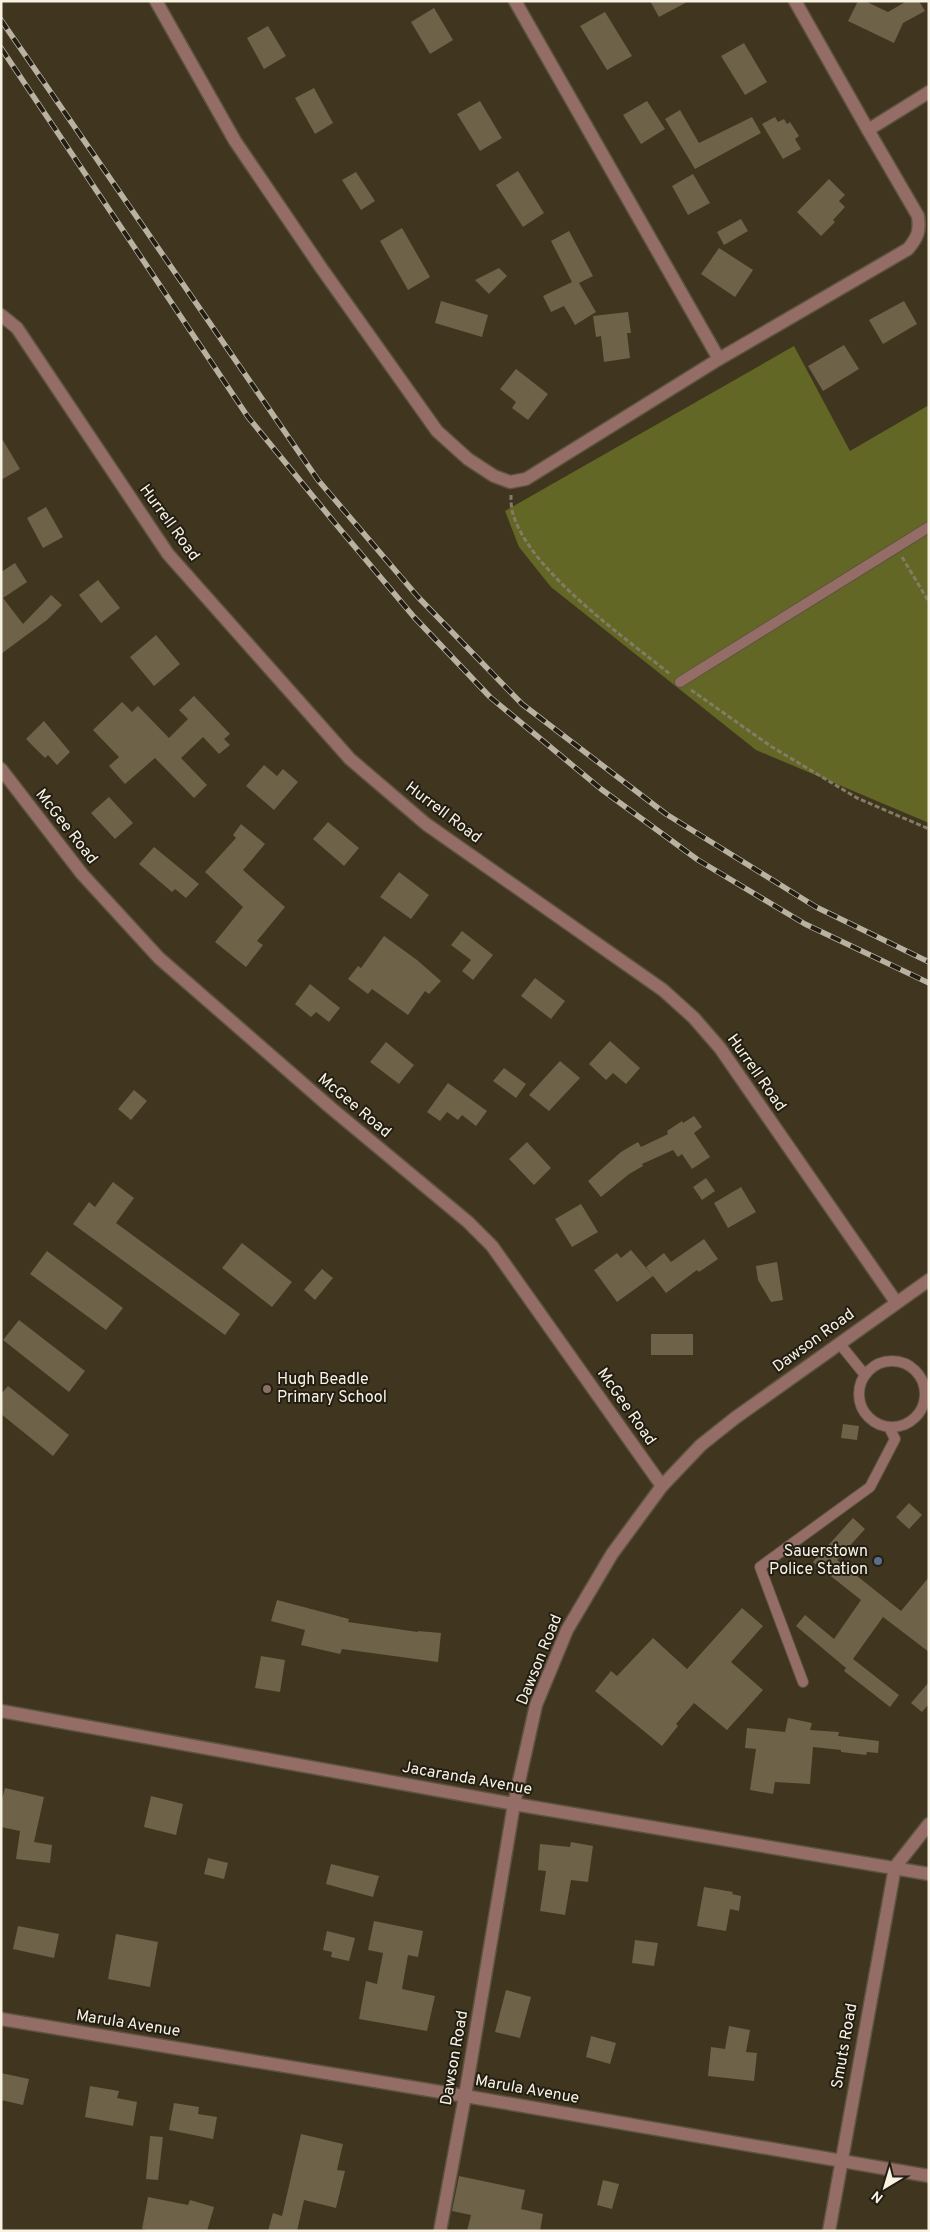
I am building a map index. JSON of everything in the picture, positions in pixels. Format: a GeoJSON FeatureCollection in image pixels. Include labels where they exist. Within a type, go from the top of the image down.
{"type":"FeatureCollection","features":[{"type":"Feature","properties":{"kind":"street"},"geometry":{"type":"LineString","coordinates":[[156,1],[235,141],[322,270],[437,431],[468,459],[488,472],[510,482],[526,478],[719,359],[908,249],[917,238],[920,228],[918,216],[794,1]]}},
{"type":"Feature","properties":{"kind":"street"},"geometry":{"type":"LineString","coordinates":[[515,1],[719,359]]}},
{"type":"Feature","properties":{"kind":"street"},"geometry":{"type":"LineString","coordinates":[[868,130],[929,92]]}},
{"type":"Feature","properties":{"kind":"street","name":"Hurrell Road"},"geometry":{"type":"LineString","coordinates":[[1,315],[17,328],[168,554],[350,759],[426,824],[663,990],[694,1018],[720,1048],[896,1302]]}},
{"type":"Feature","properties":{"kind":"street","name":"McGee Road"},"geometry":{"type":"LineString","coordinates":[[1,769],[82,874],[159,958],[331,1108],[468,1222],[492,1246],[662,1486]]}},
{"type":"Feature","properties":{"kind":"street","name":"Dawson Road"},"geometry":{"type":"LineString","coordinates":[[440,2231],[465,2096],[514,1804],[536,1705],[566,1630],[612,1554],[662,1486],[701,1445],[735,1418],[929,1280]]}},
{"type":"Feature","properties":{"kind":"street","name":"Jacaranda Avenue"},"geometry":{"type":"LineString","coordinates":[[1,1711],[514,1804],[929,1874]]}},
{"type":"Feature","properties":{"kind":"street"},"geometry":{"type":"LineString","coordinates":[[894,1867],[929,1824]]}},
{"type":"Feature","properties":{"kind":"street","name":"Smuts Road"},"geometry":{"type":"LineString","coordinates":[[829,2231],[894,1867]]}},
{"type":"Feature","properties":{"kind":"street","name":"Marula Avenue"},"geometry":{"type":"LineString","coordinates":[[1,2020],[465,2096],[929,2176]]}},
{"type":"Feature","properties":{"kind":"lane"},"geometry":{"type":"LineString","coordinates":[[680,682],[929,527]]}},
{"type":"Feature","properties":{"kind":"lane"},"geometry":{"type":"LineString","coordinates":[[839,1343],[865,1375]]}},
{"type":"Feature","properties":{"kind":"lane"},"geometry":{"type":"LineString","coordinates":[[888,1361],[902,1362],[914,1369],[922,1380],[926,1394],[923,1407],[915,1418],[903,1425],[889,1427],[876,1423],[866,1414],[860,1401],[860,1387],[865,1375],[875,1365],[888,1361]]}},
{"type":"Feature","properties":{"kind":"lane"},"geometry":{"type":"LineString","coordinates":[[803,1682],[760,1567],[870,1487],[894,1439],[889,1427]]}},
{"type":"Feature","properties":{"kind":"path"},"geometry":{"type":"LineString","coordinates":[[896,547],[929,602]]}},
{"type":"Feature","properties":{"kind":"green space"},"geometry":{"type":"Polygon","coordinates":[[[794,346],[850,451],[929,405],[929,823],[756,750],[551,587],[519,547],[505,511],[794,346]]]}},
{"type":"Feature","properties":{"kind":"building"},"geometry":{"type":"Polygon","coordinates":[[[650,1],[689,1],[659,17],[650,1]]]}},
{"type":"Feature","properties":{"kind":"building"},"geometry":{"type":"Polygon","coordinates":[[[858,1],[865,1],[888,12],[907,1],[919,1],[925,11],[903,23],[894,43],[848,21],[858,1]]]}},
{"type":"Feature","properties":{"kind":"building"},"geometry":{"type":"Polygon","coordinates":[[[434,8],[453,40],[430,54],[411,22],[434,8]]]}},
{"type":"Feature","properties":{"kind":"building"},"geometry":{"type":"Polygon","coordinates":[[[605,12],[632,56],[607,70],[580,26],[605,12]]]}},
{"type":"Feature","properties":{"kind":"building"},"geometry":{"type":"Polygon","coordinates":[[[268,26],[286,56],[264,69],[247,38],[268,26]]]}},
{"type":"Feature","properties":{"kind":"building"},"geometry":{"type":"Polygon","coordinates":[[[744,43],[767,82],[745,95],[721,56],[744,43]]]}},
{"type":"Feature","properties":{"kind":"building"},"geometry":{"type":"Polygon","coordinates":[[[314,88],[333,123],[315,134],[295,98],[314,88]]]}},
{"type":"Feature","properties":{"kind":"building"},"geometry":{"type":"Polygon","coordinates":[[[480,101],[502,138],[480,151],[457,114],[480,101]]]}},
{"type":"Feature","properties":{"kind":"building"},"geometry":{"type":"Polygon","coordinates":[[[647,101],[665,129],[641,144],[623,115],[647,101]]]}},
{"type":"Feature","properties":{"kind":"building"},"geometry":{"type":"Polygon","coordinates":[[[680,110],[699,143],[752,117],[761,133],[695,169],[665,119],[680,110]]]}},
{"type":"Feature","properties":{"kind":"building"},"geometry":{"type":"Polygon","coordinates":[[[775,117],[778,122],[784,119],[787,124],[790,122],[799,136],[795,139],[801,149],[783,159],[762,124],[775,117]]]}},
{"type":"Feature","properties":{"kind":"building"},"geometry":{"type":"Polygon","coordinates":[[[518,171],[544,213],[523,227],[496,185],[518,171]]]}},
{"type":"Feature","properties":{"kind":"building"},"geometry":{"type":"Polygon","coordinates":[[[356,172],[375,201],[361,210],[342,180],[356,172]]]}},
{"type":"Feature","properties":{"kind":"building"},"geometry":{"type":"Polygon","coordinates":[[[693,174],[710,203],[688,215],[672,186],[693,174]]]}},
{"type":"Feature","properties":{"kind":"building"},"geometry":{"type":"Polygon","coordinates":[[[829,179],[845,195],[839,201],[845,207],[833,220],[835,222],[821,236],[797,212],[829,179]]]}},
{"type":"Feature","properties":{"kind":"building"},"geometry":{"type":"Polygon","coordinates":[[[741,219],[748,231],[724,245],[717,232],[741,219]]]}},
{"type":"Feature","properties":{"kind":"building"},"geometry":{"type":"Polygon","coordinates":[[[402,228],[430,277],[408,290],[380,241],[402,228]]]}},
{"type":"Feature","properties":{"kind":"building"},"geometry":{"type":"Polygon","coordinates":[[[569,231],[593,276],[579,283],[596,312],[575,325],[564,306],[551,312],[543,296],[572,282],[551,241],[569,231]]]}},
{"type":"Feature","properties":{"kind":"building"},"geometry":{"type":"Polygon","coordinates":[[[719,248],[753,270],[735,297],[701,274],[719,248]]]}},
{"type":"Feature","properties":{"kind":"building"},"geometry":{"type":"Polygon","coordinates":[[[499,268],[507,276],[489,294],[475,280],[499,268]]]}},
{"type":"Feature","properties":{"kind":"building"},"geometry":{"type":"Polygon","coordinates":[[[441,301],[488,315],[482,337],[435,323],[441,301]]]}},
{"type":"Feature","properties":{"kind":"building"},"geometry":{"type":"Polygon","coordinates":[[[904,301],[917,324],[883,344],[869,320],[904,301]]]}},
{"type":"Feature","properties":{"kind":"building"},"geometry":{"type":"Polygon","coordinates":[[[628,312],[631,333],[627,333],[630,358],[604,362],[601,336],[596,337],[593,316],[628,312]]]}},
{"type":"Feature","properties":{"kind":"building"},"geometry":{"type":"Polygon","coordinates":[[[844,345],[859,369],[823,391],[808,366],[844,345]]]}},
{"type":"Feature","properties":{"kind":"building"},"geometry":{"type":"Polygon","coordinates":[[[516,369],[548,394],[528,420],[512,408],[516,402],[500,389],[516,369]]]}},
{"type":"Feature","properties":{"kind":"building"},"geometry":{"type":"Polygon","coordinates":[[[1,437],[20,469],[1,480],[1,437]]]}},
{"type":"Feature","properties":{"kind":"building"},"geometry":{"type":"Polygon","coordinates":[[[46,507],[63,537],[43,548],[27,518],[46,507]]]}},
{"type":"Feature","properties":{"kind":"building"},"geometry":{"type":"Polygon","coordinates":[[[15,563],[27,582],[3,598],[23,624],[51,595],[62,605],[47,620],[1,654],[1,572],[15,563]]]}},
{"type":"Feature","properties":{"kind":"building"},"geometry":{"type":"Polygon","coordinates":[[[98,580],[120,608],[101,623],[79,595],[98,580]]]}},
{"type":"Feature","properties":{"kind":"building"},"geometry":{"type":"Polygon","coordinates":[[[156,635],[180,664],[154,686],[130,657],[156,635]]]}},
{"type":"Feature","properties":{"kind":"building"},"geometry":{"type":"Polygon","coordinates":[[[194,696],[230,734],[224,739],[230,745],[219,754],[203,737],[181,758],[207,785],[194,798],[155,758],[125,784],[109,766],[119,757],[93,730],[122,702],[132,712],[138,706],[169,738],[188,719],[179,710],[194,696]]]}},
{"type":"Feature","properties":{"kind":"building"},"geometry":{"type":"Polygon","coordinates":[[[44,721],[70,752],[57,765],[48,755],[45,758],[26,739],[44,721]]]}},
{"type":"Feature","properties":{"kind":"building"},"geometry":{"type":"Polygon","coordinates":[[[264,765],[277,776],[283,769],[298,782],[274,810],[246,786],[264,765]]]}},
{"type":"Feature","properties":{"kind":"building"},"geometry":{"type":"Polygon","coordinates":[[[109,797],[133,823],[115,839],[91,813],[109,797]]]}},
{"type":"Feature","properties":{"kind":"building"},"geometry":{"type":"Polygon","coordinates":[[[328,822],[359,848],[344,866],[313,839],[328,822]]]}},
{"type":"Feature","properties":{"kind":"building"},"geometry":{"type":"Polygon","coordinates":[[[241,824],[265,844],[243,870],[285,907],[257,941],[263,945],[246,967],[215,942],[243,907],[205,872],[236,838],[233,835],[241,824]]]}},
{"type":"Feature","properties":{"kind":"building"},"geometry":{"type":"Polygon","coordinates":[[[154,847],[199,884],[186,898],[175,889],[172,892],[139,864],[154,847]]]}},
{"type":"Feature","properties":{"kind":"building"},"geometry":{"type":"Polygon","coordinates":[[[399,872],[429,895],[411,919],[380,897],[399,872]]]}},
{"type":"Feature","properties":{"kind":"building"},"geometry":{"type":"Polygon","coordinates":[[[462,931],[493,955],[473,980],[462,971],[471,960],[451,945],[462,931]]]}},
{"type":"Feature","properties":{"kind":"building"},"geometry":{"type":"Polygon","coordinates":[[[384,936],[417,960],[441,981],[429,994],[425,991],[408,1015],[372,989],[368,994],[348,979],[358,966],[361,968],[384,936]]]}},
{"type":"Feature","properties":{"kind":"building"},"geometry":{"type":"Polygon","coordinates":[[[535,978],[565,1001],[551,1019],[521,996],[535,978]]]}},
{"type":"Feature","properties":{"kind":"building"},"geometry":{"type":"Polygon","coordinates":[[[310,984],[340,1008],[329,1022],[316,1012],[311,1017],[295,1004],[310,984]]]}},
{"type":"Feature","properties":{"kind":"building"},"geometry":{"type":"Polygon","coordinates":[[[610,1041],[640,1068],[626,1084],[613,1073],[606,1080],[589,1064],[610,1041]]]}},
{"type":"Feature","properties":{"kind":"building"},"geometry":{"type":"Polygon","coordinates":[[[386,1042],[414,1065],[399,1084],[370,1062],[386,1042]]]}},
{"type":"Feature","properties":{"kind":"building"},"geometry":{"type":"Polygon","coordinates":[[[560,1061],[580,1078],[549,1111],[529,1095],[560,1061]]]}},
{"type":"Feature","properties":{"kind":"building"},"geometry":{"type":"Polygon","coordinates":[[[504,1068],[526,1084],[516,1098],[493,1081],[504,1068]]]}},
{"type":"Feature","properties":{"kind":"building"},"geometry":{"type":"Polygon","coordinates":[[[448,1083],[487,1111],[476,1126],[462,1115],[458,1120],[447,1112],[440,1121],[427,1112],[448,1083]]]}},
{"type":"Feature","properties":{"kind":"building"},"geometry":{"type":"Polygon","coordinates":[[[134,1090],[147,1101],[131,1120],[118,1109],[134,1090]]]}},
{"type":"Feature","properties":{"kind":"building"},"geometry":{"type":"Polygon","coordinates":[[[694,1116],[702,1127],[694,1133],[710,1157],[692,1169],[682,1154],[678,1157],[673,1150],[642,1164],[643,1166],[629,1174],[601,1197],[588,1181],[621,1152],[638,1142],[641,1147],[664,1136],[668,1134],[667,1131],[682,1121],[683,1123],[694,1116]]]}},
{"type":"Feature","properties":{"kind":"building"},"geometry":{"type":"Polygon","coordinates":[[[527,1142],[551,1168],[534,1185],[509,1159],[527,1142]]]}},
{"type":"Feature","properties":{"kind":"building"},"geometry":{"type":"Polygon","coordinates":[[[706,1178],[715,1191],[702,1200],[693,1187],[706,1178]]]}},
{"type":"Feature","properties":{"kind":"building"},"geometry":{"type":"Polygon","coordinates":[[[113,1182],[134,1198],[116,1223],[240,1314],[225,1335],[73,1224],[89,1202],[95,1207],[113,1182]]]}},
{"type":"Feature","properties":{"kind":"building"},"geometry":{"type":"Polygon","coordinates":[[[741,1187],[756,1212],[728,1228],[714,1203],[741,1187]]]}},
{"type":"Feature","properties":{"kind":"building"},"geometry":{"type":"Polygon","coordinates":[[[581,1204],[598,1232],[572,1247],[555,1219],[581,1204]]]}},
{"type":"Feature","properties":{"kind":"building"},"geometry":{"type":"Polygon","coordinates":[[[704,1239],[718,1259],[699,1272],[697,1270],[666,1293],[646,1267],[664,1253],[671,1262],[704,1239]]]}},
{"type":"Feature","properties":{"kind":"building"},"geometry":{"type":"Polygon","coordinates":[[[242,1243],[292,1282],[272,1307],[222,1268],[242,1243]]]}},
{"type":"Feature","properties":{"kind":"building"},"geometry":{"type":"Polygon","coordinates":[[[631,1250],[653,1276],[617,1302],[594,1270],[617,1253],[621,1258],[631,1250]]]}},
{"type":"Feature","properties":{"kind":"building"},"geometry":{"type":"Polygon","coordinates":[[[47,1251],[123,1308],[106,1330],[30,1274],[47,1251]]]}},
{"type":"Feature","properties":{"kind":"building"},"geometry":{"type":"Polygon","coordinates":[[[777,1262],[783,1300],[771,1302],[758,1280],[756,1266],[777,1262]]]}},
{"type":"Feature","properties":{"kind":"building"},"geometry":{"type":"Polygon","coordinates":[[[322,1269],[333,1278],[315,1300],[304,1290],[322,1269]]]}},
{"type":"Feature","properties":{"kind":"building"},"geometry":{"type":"Polygon","coordinates":[[[19,1320],[85,1371],[69,1392],[3,1340],[19,1320]]]}},
{"type":"Feature","properties":{"kind":"building"},"geometry":{"type":"Polygon","coordinates":[[[651,1334],[693,1334],[693,1355],[651,1355],[651,1334]]]}},
{"type":"Feature","properties":{"kind":"building"},"geometry":{"type":"Polygon","coordinates":[[[8,1386],[69,1435],[53,1456],[1,1414],[1,1394],[8,1386]]]}},
{"type":"Feature","properties":{"kind":"building"},"geometry":{"type":"Polygon","coordinates":[[[843,1424],[859,1426],[857,1440],[841,1438],[843,1424]]]}},
{"type":"Feature","properties":{"kind":"building"},"geometry":{"type":"Polygon","coordinates":[[[909,1503],[922,1515],[909,1529],[896,1517],[909,1503]]]}},
{"type":"Feature","properties":{"kind":"building"},"geometry":{"type":"Polygon","coordinates":[[[853,1518],[865,1529],[837,1560],[901,1611],[929,1577],[929,1652],[883,1617],[853,1659],[899,1695],[890,1707],[844,1671],[846,1668],[796,1626],[805,1615],[834,1639],[861,1600],[813,1562],[853,1518]]]}},
{"type":"Feature","properties":{"kind":"building"},"geometry":{"type":"Polygon","coordinates":[[[277,1600],[349,1619],[348,1622],[418,1632],[441,1633],[438,1662],[342,1649],[340,1654],[301,1645],[305,1630],[271,1621],[277,1600]]]}},
{"type":"Feature","properties":{"kind":"building"},"geometry":{"type":"Polygon","coordinates":[[[742,1608],[763,1626],[731,1662],[763,1690],[727,1730],[694,1703],[676,1724],[678,1726],[662,1746],[595,1691],[611,1671],[617,1676],[653,1638],[687,1669],[742,1608]]]}},
{"type":"Feature","properties":{"kind":"building"},"geometry":{"type":"Polygon","coordinates":[[[261,1656],[285,1660],[280,1692],[255,1688],[261,1656]]]}},
{"type":"Feature","properties":{"kind":"building"},"geometry":{"type":"Polygon","coordinates":[[[929,1682],[929,1704],[922,1712],[911,1703],[929,1682]]]}},
{"type":"Feature","properties":{"kind":"building"},"geometry":{"type":"Polygon","coordinates":[[[788,1718],[812,1723],[810,1730],[839,1732],[838,1736],[879,1741],[878,1753],[867,1752],[866,1755],[813,1747],[810,1784],[775,1782],[773,1794],[750,1790],[756,1749],[745,1748],[747,1728],[785,1732],[788,1718]]]}},
{"type":"Feature","properties":{"kind":"building"},"geometry":{"type":"Polygon","coordinates":[[[5,1788],[44,1797],[34,1842],[52,1845],[50,1863],[16,1859],[20,1831],[1,1827],[1,1803],[5,1788]]]}},
{"type":"Feature","properties":{"kind":"building"},"geometry":{"type":"Polygon","coordinates":[[[151,1796],[183,1804],[176,1835],[144,1827],[151,1796]]]}},
{"type":"Feature","properties":{"kind":"building"},"geometry":{"type":"Polygon","coordinates":[[[571,1842],[593,1846],[588,1882],[571,1880],[565,1915],[540,1911],[546,1871],[538,1870],[540,1844],[570,1847],[571,1842]]]}},
{"type":"Feature","properties":{"kind":"building"},"geometry":{"type":"Polygon","coordinates":[[[208,1858],[228,1863],[224,1879],[204,1874],[208,1858]]]}},
{"type":"Feature","properties":{"kind":"building"},"geometry":{"type":"Polygon","coordinates":[[[331,1864],[379,1876],[373,1897],[326,1884],[331,1864]]]}},
{"type":"Feature","properties":{"kind":"building"},"geometry":{"type":"Polygon","coordinates":[[[704,1887],[733,1892],[732,1894],[741,1896],[739,1911],[730,1909],[726,1931],[697,1926],[704,1887]]]}},
{"type":"Feature","properties":{"kind":"building"},"geometry":{"type":"Polygon","coordinates":[[[374,1921],[423,1931],[418,1957],[408,1955],[402,1989],[435,1996],[427,2031],[359,2019],[366,1981],[377,1984],[383,1953],[368,1950],[374,1921]]]}},
{"type":"Feature","properties":{"kind":"building"},"geometry":{"type":"Polygon","coordinates":[[[18,1926],[59,1934],[54,1958],[13,1949],[18,1926]]]}},
{"type":"Feature","properties":{"kind":"building"},"geometry":{"type":"Polygon","coordinates":[[[327,1931],[355,1938],[349,1961],[331,1957],[332,1952],[323,1950],[327,1931]]]}},
{"type":"Feature","properties":{"kind":"building"},"geometry":{"type":"Polygon","coordinates":[[[116,1934],[158,1942],[150,1987],[108,1979],[116,1934]]]}},
{"type":"Feature","properties":{"kind":"building"},"geometry":{"type":"Polygon","coordinates":[[[635,1940],[658,1943],[654,1966],[632,1963],[635,1940]]]}},
{"type":"Feature","properties":{"kind":"building"},"geometry":{"type":"Polygon","coordinates":[[[506,1990],[531,1997],[520,2038],[495,2032],[506,1990]]]}},
{"type":"Feature","properties":{"kind":"building"},"geometry":{"type":"Polygon","coordinates":[[[729,2026],[750,2030],[746,2052],[757,2053],[754,2081],[708,2076],[711,2047],[725,2049],[729,2026]]]}},
{"type":"Feature","properties":{"kind":"building"},"geometry":{"type":"Polygon","coordinates":[[[591,2036],[616,2043],[610,2064],[586,2057],[591,2036]]]}},
{"type":"Feature","properties":{"kind":"building"},"geometry":{"type":"Polygon","coordinates":[[[1,2073],[29,2079],[23,2105],[1,2100],[1,2073]]]}},
{"type":"Feature","properties":{"kind":"building"},"geometry":{"type":"Polygon","coordinates":[[[90,2086],[119,2091],[117,2098],[137,2102],[133,2126],[85,2117],[90,2086]]]}},
{"type":"Feature","properties":{"kind":"building"},"geometry":{"type":"Polygon","coordinates":[[[174,2103],[199,2107],[198,2114],[217,2117],[213,2139],[169,2130],[174,2103]]]}},
{"type":"Feature","properties":{"kind":"building"},"geometry":{"type":"Polygon","coordinates":[[[301,2134],[343,2144],[337,2170],[345,2171],[336,2208],[304,2200],[297,2231],[268,2231],[273,2213],[282,2216],[301,2134]]]}},
{"type":"Feature","properties":{"kind":"building"},"geometry":{"type":"Polygon","coordinates":[[[150,2136],[163,2137],[158,2180],[146,2179],[150,2136]]]}},
{"type":"Feature","properties":{"kind":"building"},"geometry":{"type":"Polygon","coordinates":[[[459,2176],[525,2190],[521,2209],[543,2214],[540,2231],[467,2231],[471,2215],[452,2211],[459,2176]]]}},
{"type":"Feature","properties":{"kind":"building"},"geometry":{"type":"Polygon","coordinates":[[[603,2180],[619,2184],[612,2209],[597,2205],[603,2180]]]}},
{"type":"Feature","properties":{"kind":"building"},"geometry":{"type":"Polygon","coordinates":[[[148,2197],[188,2205],[190,2200],[214,2207],[207,2231],[151,2231],[142,2229],[148,2197]]]}},
{"type":"Feature","properties":{"kind":"railway"},"geometry":{"type":"LineString","coordinates":[[1,20],[318,480],[418,597],[522,704],[666,814],[816,907],[929,962]]}},
{"type":"Feature","properties":{"kind":"railway"},"geometry":{"type":"LineString","coordinates":[[1,48],[248,417],[414,617],[490,697],[601,789],[698,860],[805,924],[929,983]]}},
{"type":"Feature","properties":{"kind":"place","name":"Hugh Beadle Primary School"},"geometry":{"type":"Point","coordinates":[267,1389]}},
{"type":"Feature","properties":{"kind":"place","name":"Sauerstown Police Station"},"geometry":{"type":"Point","coordinates":[878,1561]}}]}
